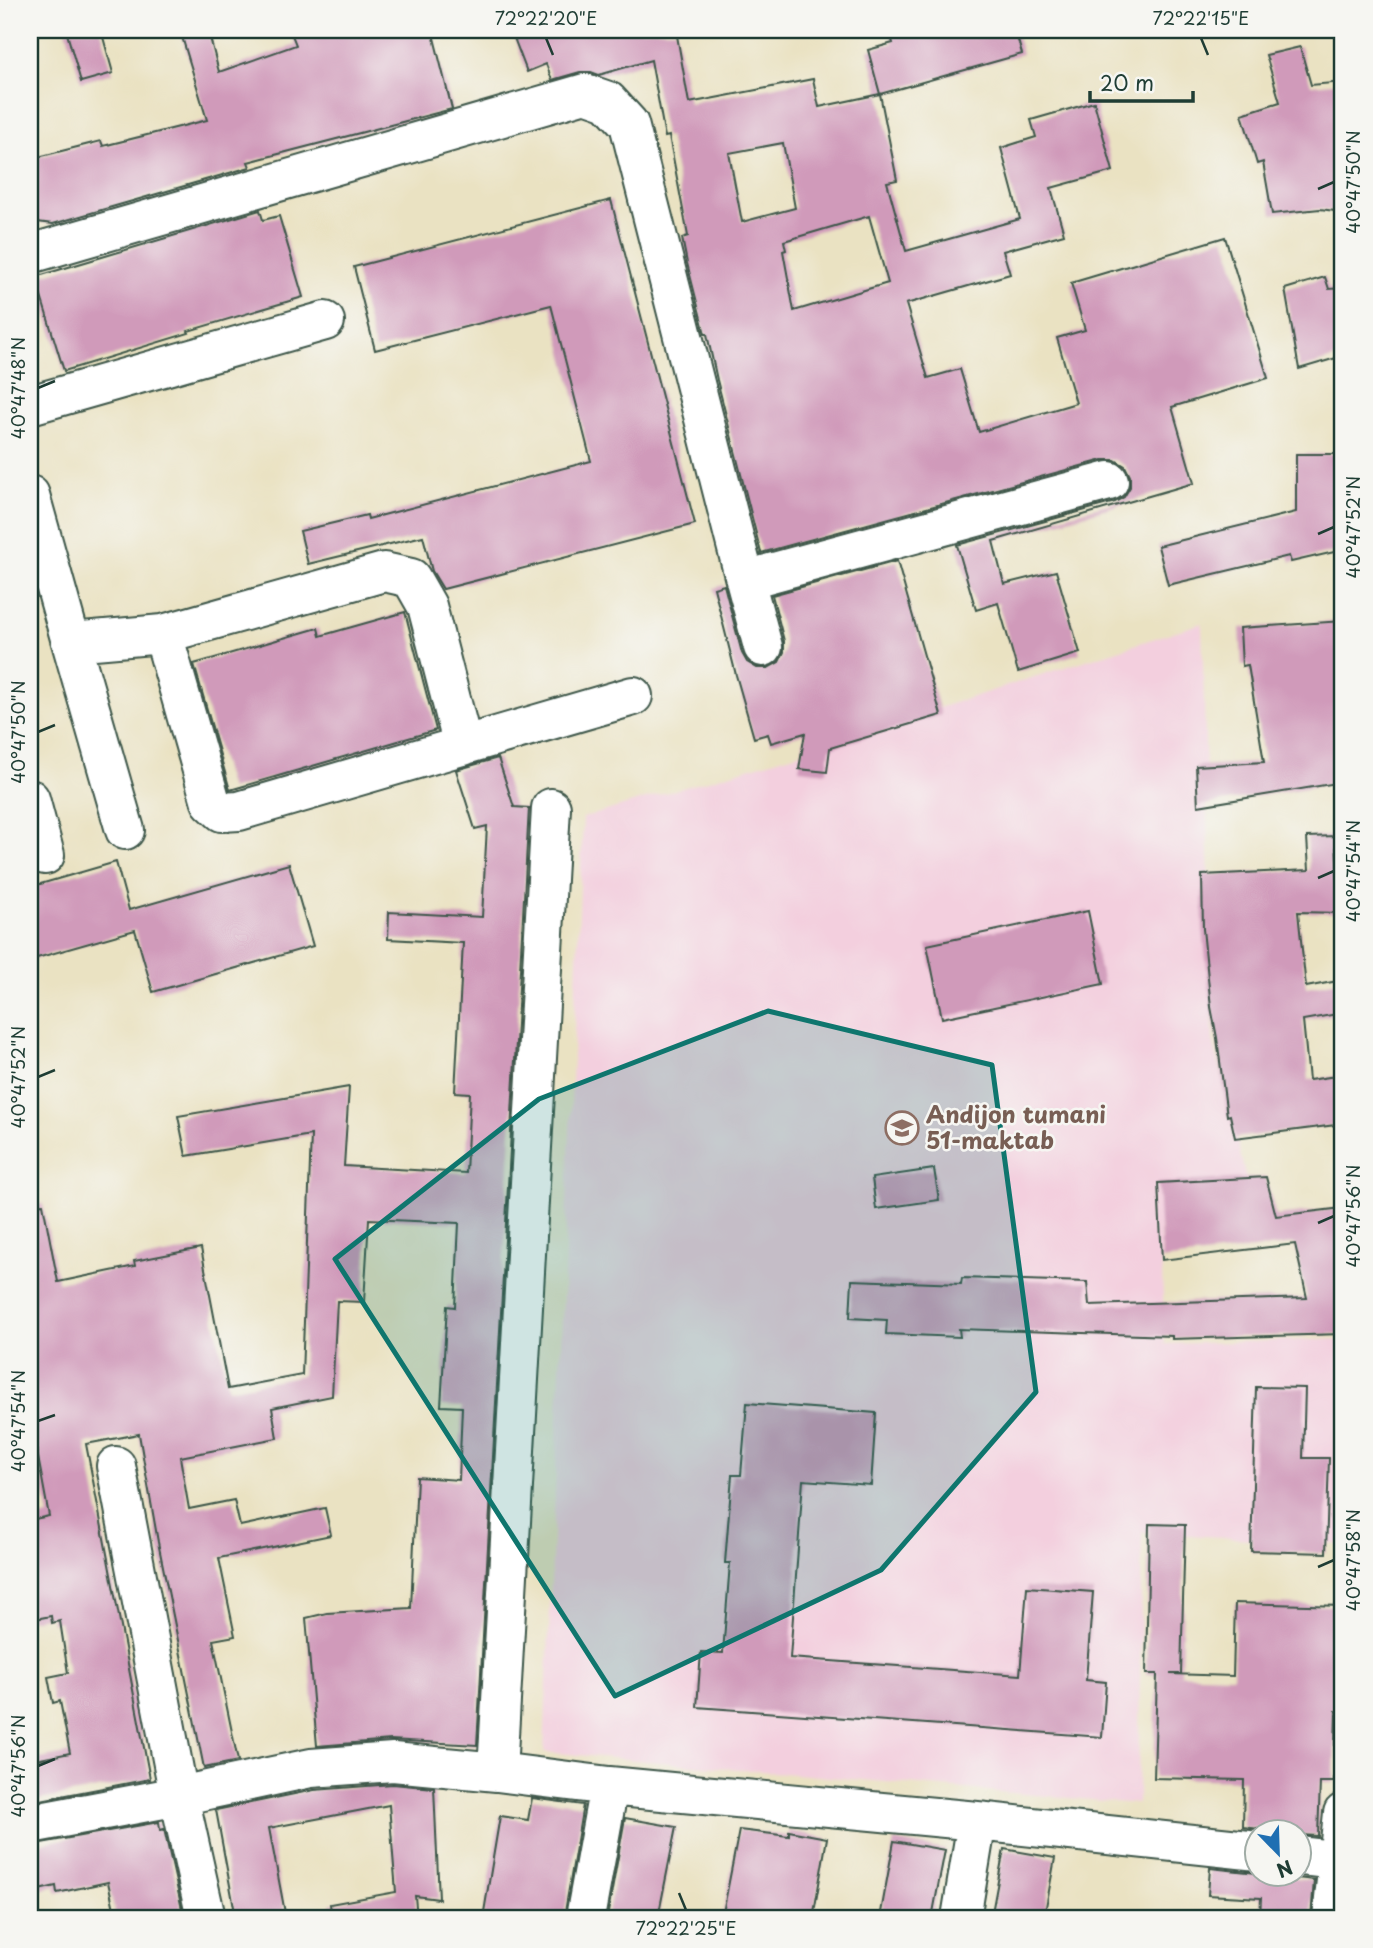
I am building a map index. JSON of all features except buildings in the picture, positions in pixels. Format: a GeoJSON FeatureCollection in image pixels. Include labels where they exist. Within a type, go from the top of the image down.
{"type":"FeatureCollection","features":[{"type":"Feature","properties":{"kind":"lane"},"geometry":{"type":"LineString","coordinates":[[30,254],[585,93],[608,101],[629,124],[763,647]]}},
{"type":"Feature","properties":{"kind":"lane"},"geometry":{"type":"LineString","coordinates":[[30,405],[326,321]]}},
{"type":"Feature","properties":{"kind":"lane"},"geometry":{"type":"LineString","coordinates":[[744,580],[1109,481]]}},
{"type":"Feature","properties":{"kind":"lane"},"geometry":{"type":"LineString","coordinates":[[30,495],[41,578],[71,642],[125,830]]}},
{"type":"Feature","properties":{"kind":"lane"},"geometry":{"type":"LineString","coordinates":[[71,642],[163,634],[384,572],[411,578],[427,606],[463,746]]}},
{"type":"Feature","properties":{"kind":"lane"},"geometry":{"type":"LineString","coordinates":[[163,634],[211,802],[222,812],[239,811],[633,696]]}},
{"type":"Feature","properties":{"kind":"lane"},"geometry":{"type":"LineString","coordinates":[[30,799],[45,855]]}},
{"type":"Feature","properties":{"kind":"lane"},"geometry":{"type":"LineString","coordinates":[[497,1772],[551,808]]}},
{"type":"Feature","properties":{"kind":"lane"},"geometry":{"type":"LineString","coordinates":[[116,1466],[179,1796],[206,1918]]}},
{"type":"Feature","properties":{"kind":"lane"},"geometry":{"type":"LineString","coordinates":[[30,1824],[311,1768],[393,1762],[1244,1850]]}},
{"type":"Feature","properties":{"kind":"lane"},"geometry":{"type":"LineString","coordinates":[[585,1918],[608,1786]]}},
{"type":"Feature","properties":{"kind":"lane"},"geometry":{"type":"LineString","coordinates":[[1332,1918],[1341,1860],[1343,1813]]}},
{"type":"Feature","properties":{"kind":"lane"},"geometry":{"type":"LineString","coordinates":[[961,1918],[977,1821]]}},
{"type":"Feature","properties":{"kind":"lane"},"geometry":{"type":"LineString","coordinates":[[1314,1857],[1341,1860]]}},
{"type":"Feature","properties":{"kind":"highlighted area"},"geometry":{"type":"Polygon","coordinates":[[[768,1011],[992,1065],[1036,1392],[881,1570],[615,1696],[335,1259],[539,1099],[768,1011]]]}},
{"type":"Feature","properties":{"kind":"shaded area","name":"Andijon tumani 51-maktab"},"geometry":{"type":"Polygon","coordinates":[[[1202,623],[1213,1040],[1255,1216],[1160,1224],[1165,1344],[1343,1339],[1343,1545],[1142,1532],[1138,1804],[544,1752],[583,818],[808,750],[1202,623]]]}},
{"type":"Feature","properties":{"kind":"place","name":"Andijon tumani 51-maktab"},"geometry":{"type":"Point","coordinates":[902,1128]}}]}
